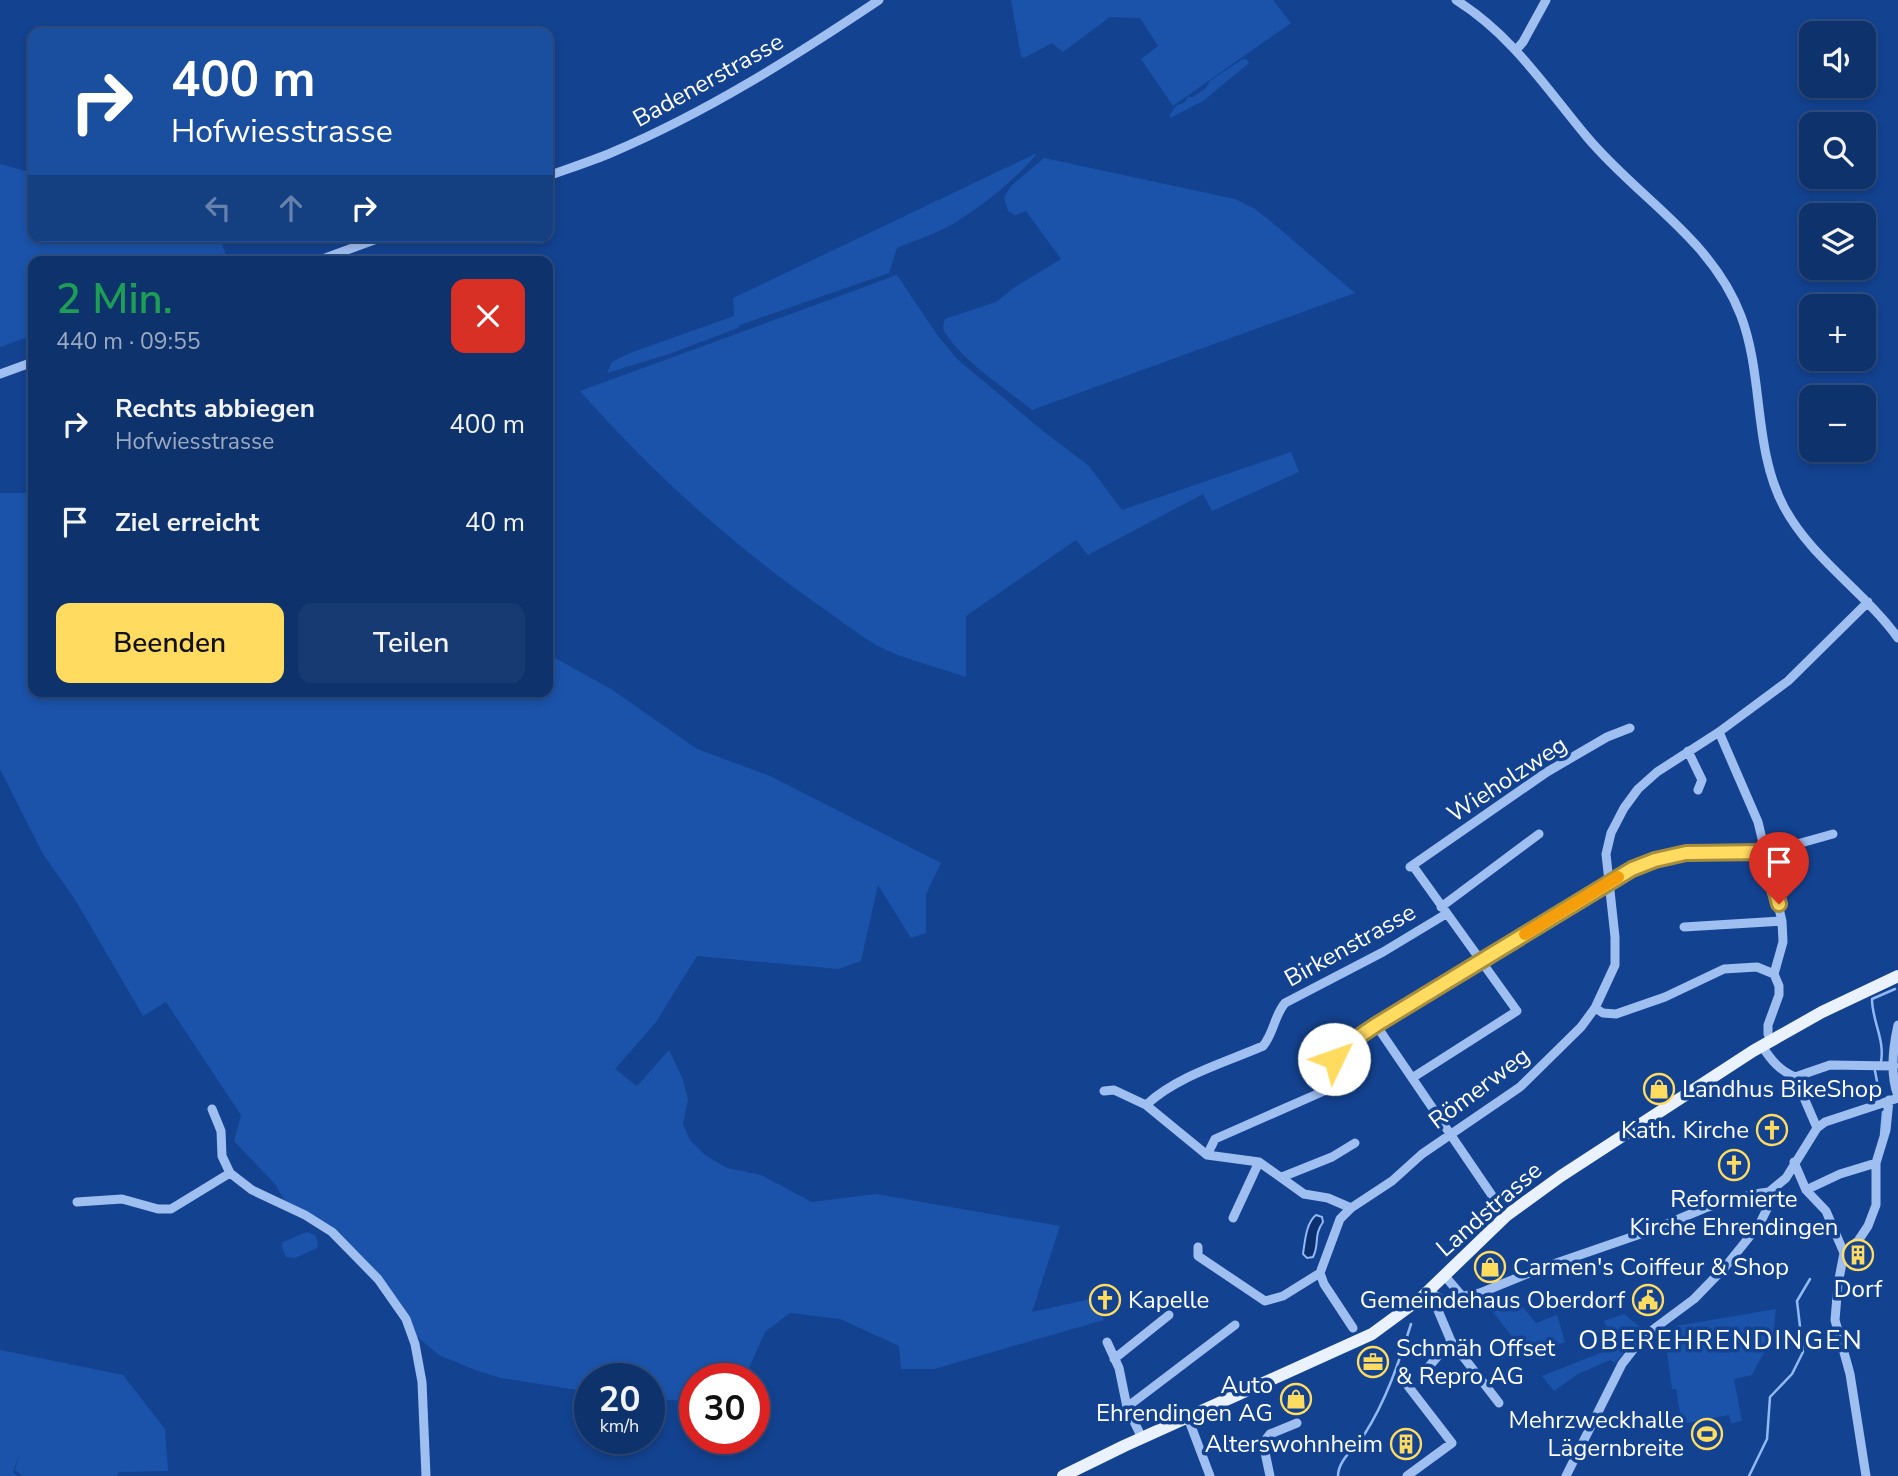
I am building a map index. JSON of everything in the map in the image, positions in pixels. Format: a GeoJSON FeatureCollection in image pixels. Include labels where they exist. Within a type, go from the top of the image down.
{"type":"FeatureCollection","features":[{"type":"Feature","properties":{"kind":"main road","name":"Landstrasse"},"geometry":{"type":"LineString","coordinates":[[1063,1476],[1372,1334],[1401,1315],[1506,1216],[1610,1142],[1767,1043],[1822,1012],[1898,976]]}},
{"type":"Feature","properties":{"kind":"street","name":"Badenerstrasse"},"geometry":{"type":"LineString","coordinates":[[553,174],[612,152],[684,119],[782,64],[879,0]]}},
{"type":"Feature","properties":{"kind":"street"},"geometry":{"type":"LineString","coordinates":[[1456,0],[1488,23],[1516,50],[1587,138],[1692,239],[1725,282],[1742,317],[1748,340],[1755,370],[1764,444],[1771,475],[1782,504],[1795,527],[1811,546],[1868,602],[1898,638]]}},
{"type":"Feature","properties":{"kind":"street"},"geometry":{"type":"LineString","coordinates":[[1516,50],[1546,0]]}},
{"type":"Feature","properties":{"kind":"street"},"geometry":{"type":"LineString","coordinates":[[331,256],[369,242]]}},
{"type":"Feature","properties":{"kind":"street"},"geometry":{"type":"LineString","coordinates":[[0,374],[28,364]]}},
{"type":"Feature","properties":{"kind":"street","name":"Römerweg"},"geometry":{"type":"LineString","coordinates":[[1321,1273],[1340,1219],[1351,1208],[1392,1181],[1422,1154],[1520,1087],[1581,1027],[1595,1008],[1615,965],[1615,937],[1606,862],[1607,844],[1624,808],[1638,789],[1657,772],[1719,732],[1788,681],[1868,602]]}},
{"type":"Feature","properties":{"kind":"street","name":"Wieholzweg"},"geometry":{"type":"LineString","coordinates":[[1443,911],[1410,867],[1547,772],[1608,737],[1630,728]]}},
{"type":"Feature","properties":{"kind":"street"},"geometry":{"type":"LineString","coordinates":[[1719,732],[1746,791],[1782,921],[1783,942],[1774,974],[1779,995],[1768,1025],[1767,1043],[1771,1061],[1795,1077],[1817,1128]]}},
{"type":"Feature","properties":{"kind":"street"},"geometry":{"type":"LineString","coordinates":[[1688,751],[1702,780],[1698,790]]}},
{"type":"Feature","properties":{"kind":"street","name":"Birkenstrasse"},"geometry":{"type":"LineString","coordinates":[[1146,1105],[1158,1094],[1184,1080],[1263,1046],[1271,1037],[1277,1013],[1285,1003],[1383,952],[1443,911],[1539,834]]}},
{"type":"Feature","properties":{"kind":"street"},"geometry":{"type":"LineString","coordinates":[[1207,1155],[1216,1139],[1333,1085],[1336,1077],[1334,1059],[1339,1050],[1376,1025],[1643,864],[1686,853],[1765,852],[1805,844],[1833,834]]}},
{"type":"Feature","properties":{"kind":"street"},"geometry":{"type":"LineString","coordinates":[[1412,1078],[1517,1011],[1443,911]]}},
{"type":"Feature","properties":{"kind":"street"},"geometry":{"type":"LineString","coordinates":[[1684,928],[1782,921]]}},
{"type":"Feature","properties":{"kind":"street"},"geometry":{"type":"LineString","coordinates":[[1595,1008],[1603,1013],[1616,1014],[1665,997],[1724,969],[1756,967],[1774,974]]}},
{"type":"Feature","properties":{"kind":"street"},"geometry":{"type":"LineString","coordinates":[[1376,1025],[1506,1216]]}},
{"type":"Feature","properties":{"kind":"street"},"geometry":{"type":"LineString","coordinates":[[1844,1253],[1858,1241],[1868,1226],[1876,1205],[1873,1164],[1895,1098],[1894,1044],[1898,1026]]}},
{"type":"Feature","properties":{"kind":"street"},"geometry":{"type":"LineString","coordinates":[[1795,1077],[1830,1065],[1894,1066]]}},
{"type":"Feature","properties":{"kind":"street"},"geometry":{"type":"LineString","coordinates":[[1104,1091],[1114,1090],[1146,1105],[1207,1155],[1259,1162],[1304,1194],[1328,1198],[1351,1208]]}},
{"type":"Feature","properties":{"kind":"street"},"geometry":{"type":"LineString","coordinates":[[1499,1403],[1451,1340],[1437,1308],[1443,1300],[1480,1293],[1714,1205],[1769,1192],[1786,1178],[1817,1128],[1825,1122],[1895,1098]]}},
{"type":"Feature","properties":{"kind":"street"},"geometry":{"type":"LineString","coordinates":[[212,1110],[221,1130],[223,1162],[230,1173],[252,1190],[305,1215],[332,1232],[366,1266],[397,1305],[412,1334],[420,1369],[424,1396],[426,1476]]}},
{"type":"Feature","properties":{"kind":"street"},"geometry":{"type":"LineString","coordinates":[[1282,1177],[1332,1157],[1355,1143]]}},
{"type":"Feature","properties":{"kind":"street"},"geometry":{"type":"LineString","coordinates":[[1233,1218],[1259,1162]]}},
{"type":"Feature","properties":{"kind":"street"},"geometry":{"type":"LineString","coordinates":[[1794,1162],[1806,1190],[1826,1212],[1844,1253],[1835,1320],[1850,1374],[1866,1476]]}},
{"type":"Feature","properties":{"kind":"street"},"geometry":{"type":"LineString","coordinates":[[1806,1190],[1840,1174],[1873,1164]]}},
{"type":"Feature","properties":{"kind":"street"},"geometry":{"type":"LineString","coordinates":[[77,1202],[122,1199],[158,1209],[171,1209],[230,1173]]}},
{"type":"Feature","properties":{"kind":"street"},"geometry":{"type":"LineString","coordinates":[[1566,1476],[1628,1357],[1655,1328],[1694,1299],[1725,1267],[1759,1225],[1767,1209],[1769,1192]]}},
{"type":"Feature","properties":{"kind":"street"},"geometry":{"type":"LineString","coordinates":[[1198,1247],[1198,1256],[1265,1301],[1283,1296],[1321,1273],[1324,1284],[1353,1328]]}},
{"type":"Feature","properties":{"kind":"street"},"geometry":{"type":"LineString","coordinates":[[1444,1275],[1461,1295]]}},
{"type":"Feature","properties":{"kind":"street"},"geometry":{"type":"LineString","coordinates":[[1428,1291],[1443,1300]]}},
{"type":"Feature","properties":{"kind":"street"},"geometry":{"type":"LineString","coordinates":[[1114,1359],[1170,1315]]}},
{"type":"Feature","properties":{"kind":"street"},"geometry":{"type":"LineString","coordinates":[[1127,1407],[1235,1325]]}},
{"type":"Feature","properties":{"kind":"street"},"geometry":{"type":"LineString","coordinates":[[1425,1371],[1451,1340]]}},
{"type":"Feature","properties":{"kind":"street"},"geometry":{"type":"LineString","coordinates":[[1107,1342],[1119,1368],[1127,1407],[1142,1438]]}},
{"type":"Feature","properties":{"kind":"street"},"geometry":{"type":"LineString","coordinates":[[1407,1476],[1452,1443],[1408,1385]]}},
{"type":"Feature","properties":{"kind":"street"},"geometry":{"type":"LineString","coordinates":[[1188,1418],[1210,1476]]}},
{"type":"Feature","properties":{"kind":"street"},"geometry":{"type":"LineString","coordinates":[[1270,1476],[1263,1443],[1270,1434],[1297,1423]]}},
{"type":"Feature","properties":{"kind":"shaded area"},"geometry":{"type":"Polygon","coordinates":[[[1011,0],[1273,0],[1291,23],[1173,106],[1141,59],[1158,46],[1140,18],[1110,17],[1063,52],[1052,43],[1024,58],[1021,56],[1011,0]]]}},
{"type":"Feature","properties":{"kind":"shaded area"},"geometry":{"type":"Polygon","coordinates":[[[1246,59],[1249,63],[1203,101],[1170,118],[1177,105],[1184,103],[1188,97],[1193,97],[1206,88],[1210,81],[1246,59]]]}},
{"type":"Feature","properties":{"kind":"shaded area"},"geometry":{"type":"Polygon","coordinates":[[[1037,153],[1009,183],[964,217],[940,231],[897,248],[889,273],[740,325],[669,354],[607,373],[612,362],[630,353],[734,316],[733,298],[1037,153]]]}},
{"type":"Feature","properties":{"kind":"shaded area"},"geometry":{"type":"Polygon","coordinates":[[[1044,158],[1235,199],[1255,209],[1355,293],[1032,410],[964,355],[943,327],[945,319],[996,302],[1061,259],[1026,211],[1015,215],[1008,211],[1004,197],[1011,186],[1044,158]]]}},
{"type":"Feature","properties":{"kind":"shaded area"},"geometry":{"type":"Polygon","coordinates":[[[0,164],[28,172],[28,242],[221,242],[226,256],[28,256],[28,337],[0,347],[0,164]]]}},
{"type":"Feature","properties":{"kind":"shaded area"},"geometry":{"type":"Polygon","coordinates":[[[897,275],[957,359],[1089,466],[1122,510],[1291,452],[1299,472],[1212,511],[1203,494],[1088,555],[1076,540],[966,616],[966,677],[909,659],[876,645],[814,602],[720,529],[662,477],[580,391],[897,275]]]}},
{"type":"Feature","properties":{"kind":"shaded area"},"geometry":{"type":"Polygon","coordinates":[[[0,493],[28,493],[28,697],[553,697],[553,657],[611,689],[697,749],[770,776],[941,863],[926,894],[926,933],[911,938],[878,885],[861,961],[838,969],[697,956],[656,1022],[615,1069],[637,1086],[669,1050],[682,1077],[688,1099],[683,1124],[690,1140],[705,1155],[727,1168],[761,1175],[812,1202],[876,1194],[1060,1226],[1032,1312],[1095,1298],[1104,1320],[934,1369],[901,1369],[899,1346],[840,1319],[790,1313],[765,1332],[751,1363],[679,1363],[679,1400],[665,1400],[665,1363],[574,1363],[574,1389],[501,1378],[439,1355],[416,1336],[372,1267],[284,1200],[275,1184],[234,1141],[241,1115],[166,1002],[143,1016],[76,901],[43,854],[0,769],[0,493]]]}},
{"type":"Feature","properties":{"kind":"shaded area"},"geometry":{"type":"Polygon","coordinates":[[[1316,1215],[1322,1217],[1323,1222],[1318,1231],[1313,1257],[1307,1258],[1303,1254],[1305,1238],[1316,1215]]]}},
{"type":"Feature","properties":{"kind":"shaded area"},"geometry":{"type":"Polygon","coordinates":[[[307,1232],[315,1235],[317,1248],[295,1258],[286,1257],[283,1242],[307,1232]]]}},
{"type":"Feature","properties":{"kind":"shaded area"},"geometry":{"type":"Polygon","coordinates":[[[1511,1293],[1536,1323],[1557,1315],[1565,1342],[1527,1356],[1486,1303],[1511,1293]]]}},
{"type":"Feature","properties":{"kind":"shaded area"},"geometry":{"type":"Polygon","coordinates":[[[1776,1309],[1773,1335],[1752,1375],[1734,1379],[1742,1421],[1731,1423],[1729,1415],[1682,1424],[1676,1389],[1672,1389],[1665,1338],[1677,1335],[1676,1326],[1776,1309]]]}},
{"type":"Feature","properties":{"kind":"shaded area"},"geometry":{"type":"Polygon","coordinates":[[[1624,1314],[1644,1330],[1615,1363],[1610,1360],[1578,1374],[1554,1391],[1542,1376],[1608,1350],[1603,1336],[1609,1334],[1604,1321],[1624,1314]]]}},
{"type":"Feature","properties":{"kind":"shaded area"},"geometry":{"type":"Polygon","coordinates":[[[0,1350],[123,1375],[165,1429],[168,1471],[119,1472],[117,1476],[22,1476],[15,1470],[20,1453],[13,1472],[18,1476],[0,1476],[0,1350]]]}},
{"type":"Feature","properties":{"kind":"waterway"},"geometry":{"type":"LineString","coordinates":[[1881,1062],[1881,1046],[1872,999],[1895,989]]}},
{"type":"Feature","properties":{"kind":"waterway"},"geometry":{"type":"LineString","coordinates":[[1875,1071],[1880,1097]]}},
{"type":"Feature","properties":{"kind":"waterway"},"geometry":{"type":"LineString","coordinates":[[1881,1134],[1883,1112]]}},
{"type":"Feature","properties":{"kind":"waterway"},"geometry":{"type":"LineString","coordinates":[[1749,1476],[1767,1439],[1770,1397],[1792,1374],[1803,1352],[1797,1301],[1810,1279]]}},
{"type":"Feature","properties":{"kind":"waterway"},"geometry":{"type":"LineString","coordinates":[[1338,1476],[1344,1459],[1364,1435],[1379,1409],[1411,1324]]}},
{"type":"Feature","properties":{"kind":"slow traffic"},"geometry":{"type":"LineString","coordinates":[[1525,934],[1618,877]]}},
{"type":"Feature","properties":{"kind":"place","name":"Landhus BikeShop"},"geometry":{"type":"Point","coordinates":[1659,1089]}},
{"type":"Feature","properties":{"kind":"place","name":"Kath. Kirche"},"geometry":{"type":"Point","coordinates":[1772,1130]}},
{"type":"Feature","properties":{"kind":"place","name":"Reformierte Kirche Ehrendingen"},"geometry":{"type":"Point","coordinates":[1734,1165]}},
{"type":"Feature","properties":{"kind":"place","name":"Dorf"},"geometry":{"type":"Point","coordinates":[1858,1255]}},
{"type":"Feature","properties":{"kind":"place","name":"Carmen's Coiffeur & Shop"},"geometry":{"type":"Point","coordinates":[1490,1267]}},
{"type":"Feature","properties":{"kind":"place","name":"Kapelle"},"geometry":{"type":"Point","coordinates":[1105,1300]}},
{"type":"Feature","properties":{"kind":"place","name":"Gemeindehaus Oberdorf"},"geometry":{"type":"Point","coordinates":[1648,1300]}},
{"type":"Feature","properties":{"kind":"place","name":"Schmäh Offset & Repro AG"},"geometry":{"type":"Point","coordinates":[1373,1362]}},
{"type":"Feature","properties":{"kind":"place","name":"Auto Ehrendingen AG"},"geometry":{"type":"Point","coordinates":[1296,1399]}},
{"type":"Feature","properties":{"kind":"place","name":"Mehrzweckhalle Lägernbreite"},"geometry":{"type":"Point","coordinates":[1707,1434]}},
{"type":"Feature","properties":{"kind":"place","name":"Alterswohnheim"},"geometry":{"type":"Point","coordinates":[1406,1444]}},
{"type":"Feature","properties":{"kind":"district","name":"OBEREHRENDINGEN"},"geometry":{"type":"Point","coordinates":[1721,1340]}},
{"type":"Feature","properties":{"kind":"route"},"geometry":{"type":"LineString","coordinates":[[1334,1059],[1345,1045],[1376,1025],[1632,869],[1655,860],[1686,853],[1765,852],[1779,904]]}}]}
